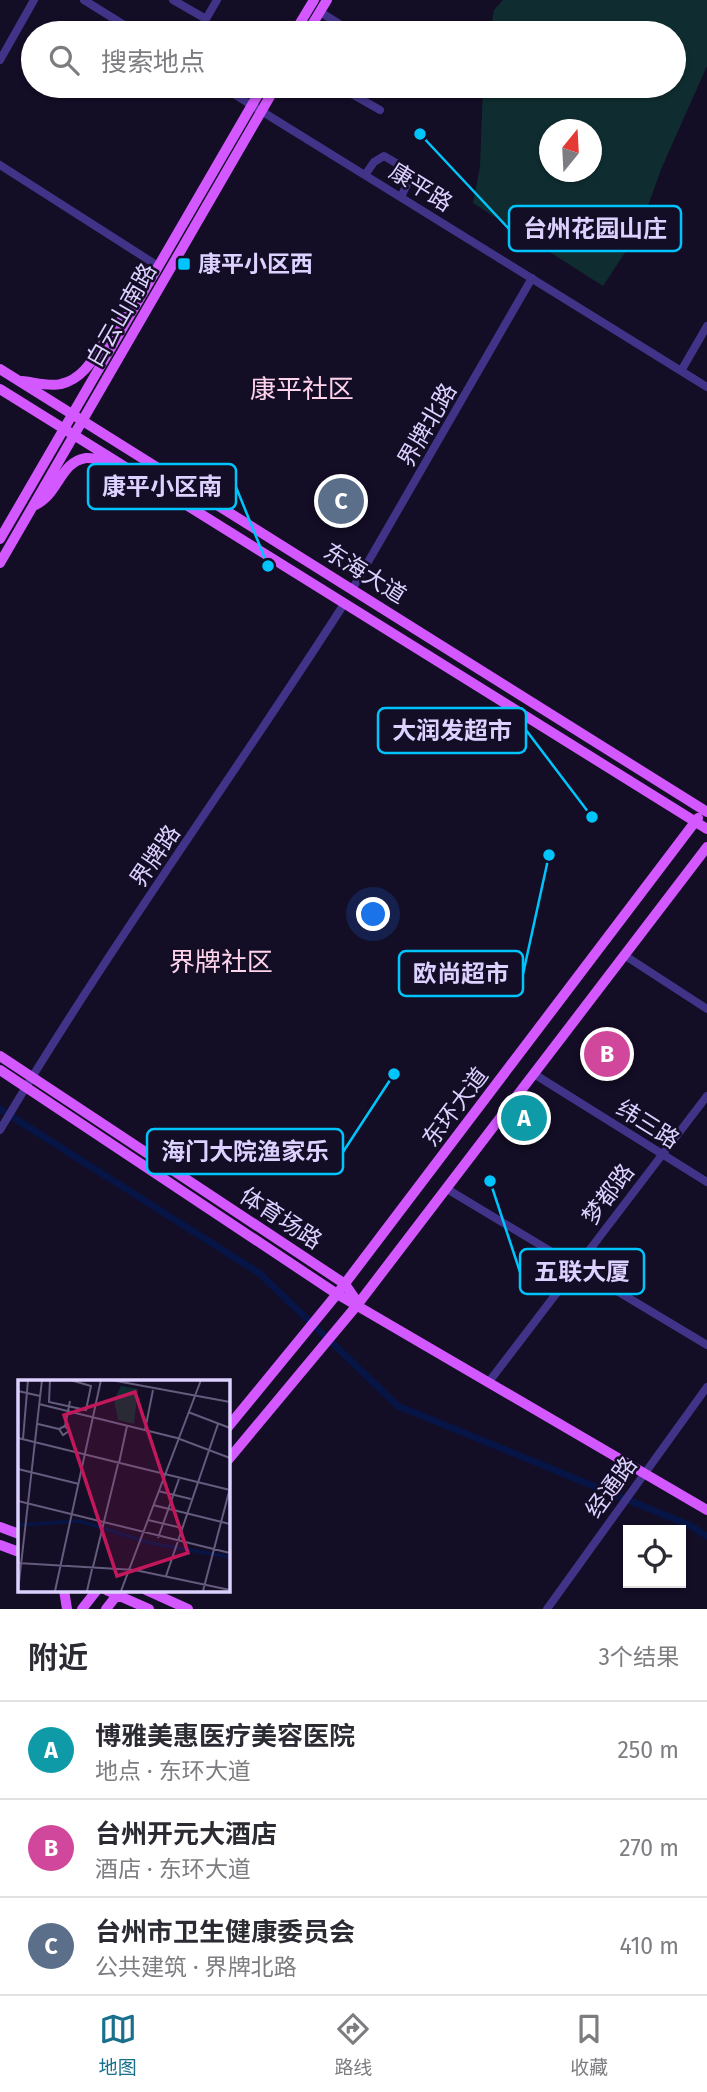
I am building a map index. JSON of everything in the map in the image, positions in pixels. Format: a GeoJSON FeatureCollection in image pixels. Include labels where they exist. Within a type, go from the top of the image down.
{"type":"FeatureCollection","features":[{"type":"Feature","properties":{"kind":"main road"},"geometry":{"type":"LineString","coordinates":[[301,21],[314,0]]}},
{"type":"Feature","properties":{"kind":"main road"},"geometry":{"type":"LineString","coordinates":[[314,21],[327,0]]}},
{"type":"Feature","properties":{"kind":"main road","name":"白云山南路"},"geometry":{"type":"LineString","coordinates":[[0,562],[84,420],[259,98]]}},
{"type":"Feature","properties":{"kind":"main road","name":"白云山南路"},"geometry":{"type":"LineString","coordinates":[[0,539],[158,267],[256,108],[265,98]]}},
{"type":"Feature","properties":{"kind":"main road"},"geometry":{"type":"LineString","coordinates":[[20,381],[61,384],[84,373],[111,328],[131,312]]}},
{"type":"Feature","properties":{"kind":"main road","name":"东海大道"},"geometry":{"type":"LineString","coordinates":[[0,369],[706,810]]}},
{"type":"Feature","properties":{"kind":"main road","name":"东海大道"},"geometry":{"type":"LineString","coordinates":[[0,389],[707,829]]}},
{"type":"Feature","properties":{"kind":"main road"},"geometry":{"type":"LineString","coordinates":[[33,506],[47,501],[66,468],[86,458],[120,464]]}},
{"type":"Feature","properties":{"kind":"main road","name":"东环大道"},"geometry":{"type":"LineString","coordinates":[[229,1426],[337,1294],[706,810]]}},
{"type":"Feature","properties":{"kind":"main road","name":"东环大道"},"geometry":{"type":"LineString","coordinates":[[229,1459],[358,1304],[707,847]]}},
{"type":"Feature","properties":{"kind":"main road","name":"体育场路"},"geometry":{"type":"LineString","coordinates":[[0,1056],[345,1283],[358,1304]]}},
{"type":"Feature","properties":{"kind":"main road","name":"体育场路"},"geometry":{"type":"LineString","coordinates":[[0,1070],[337,1294],[707,1510]]}},
{"type":"Feature","properties":{"kind":"main road"},"geometry":{"type":"LineString","coordinates":[[0,1527],[18,1534]]}},
{"type":"Feature","properties":{"kind":"main road"},"geometry":{"type":"LineString","coordinates":[[0,1545],[18,1552]]}},
{"type":"Feature","properties":{"kind":"main road"},"geometry":{"type":"LineString","coordinates":[[64,1591],[67,1609]]}},
{"type":"Feature","properties":{"kind":"main road"},"geometry":{"type":"LineString","coordinates":[[82,1609],[96,1591]]}},
{"type":"Feature","properties":{"kind":"main road"},"geometry":{"type":"LineString","coordinates":[[148,1591],[185,1607]]}},
{"type":"Feature","properties":{"kind":"main road"},"geometry":{"type":"LineString","coordinates":[[164,1591],[185,1607]]}},
{"type":"Feature","properties":{"kind":"main road"},"geometry":{"type":"LineString","coordinates":[[106,1609],[119,1592],[149,1609]]}},
{"type":"Feature","properties":{"kind":"street"},"geometry":{"type":"LineString","coordinates":[[22,21],[34,0]]}},
{"type":"Feature","properties":{"kind":"street"},"geometry":{"type":"LineString","coordinates":[[84,0],[118,21]]}},
{"type":"Feature","properties":{"kind":"street"},"geometry":{"type":"LineString","coordinates":[[173,0],[206,19],[217,0]]}},
{"type":"Feature","properties":{"kind":"street"},"geometry":{"type":"LineString","coordinates":[[320,12],[335,21]]}},
{"type":"Feature","properties":{"kind":"street"},"geometry":{"type":"LineString","coordinates":[[0,60],[21,23]]}},
{"type":"Feature","properties":{"kind":"street","name":"康平路"},"geometry":{"type":"LineString","coordinates":[[240,98],[707,387]]}},
{"type":"Feature","properties":{"kind":"street"},"geometry":{"type":"LineString","coordinates":[[359,98],[380,110]]}},
{"type":"Feature","properties":{"kind":"street"},"geometry":{"type":"LineString","coordinates":[[365,175],[374,162],[384,156],[408,170],[408,182],[401,197]]}},
{"type":"Feature","properties":{"kind":"street"},"geometry":{"type":"LineString","coordinates":[[0,165],[158,267]]}},
{"type":"Feature","properties":{"kind":"street","name":"界牌北路"},"geometry":{"type":"LineString","coordinates":[[354,588],[532,278]]}},
{"type":"Feature","properties":{"kind":"street"},"geometry":{"type":"LineString","coordinates":[[681,371],[707,326]]}},
{"type":"Feature","properties":{"kind":"street","name":"界牌路"},"geometry":{"type":"LineString","coordinates":[[0,1130],[32,1077],[344,604]]}},
{"type":"Feature","properties":{"kind":"street"},"geometry":{"type":"LineString","coordinates":[[624,955],[707,1009]]}},
{"type":"Feature","properties":{"kind":"street","name":"纬三路"},"geometry":{"type":"LineString","coordinates":[[534,1074],[661,1156],[707,1182]]}},
{"type":"Feature","properties":{"kind":"street","name":"梦都路"},"geometry":{"type":"LineString","coordinates":[[488,1383],[707,1096]]}},
{"type":"Feature","properties":{"kind":"street"},"geometry":{"type":"LineString","coordinates":[[447,1189],[707,1346]]}},
{"type":"Feature","properties":{"kind":"street","name":"经通路"},"geometry":{"type":"LineString","coordinates":[[547,1609],[707,1387]]}},
{"type":"Feature","properties":{"kind":"green space"},"geometry":{"type":"Polygon","coordinates":[[[503,0],[707,0],[707,66],[662,167],[638,233],[603,286],[473,203],[480,167],[483,98],[686,98],[686,21],[492,21],[494,10],[503,0]]]}},
{"type":"Feature","properties":{"kind":"waterway"},"geometry":{"type":"LineString","coordinates":[[0,1109],[259,1273],[398,1406],[689,1525],[707,1536]]}},
{"type":"Feature","properties":{"kind":"place","name":"台州花园山庄"},"geometry":{"type":"Point","coordinates":[420,134]}},
{"type":"Feature","properties":{"kind":"place","name":"康平小区西"},"geometry":{"type":"Point","coordinates":[184,264]}},
{"type":"Feature","properties":{"kind":"place","name":"台州市卫生健康委员会"},"geometry":{"type":"Point","coordinates":[341,501]}},
{"type":"Feature","properties":{"kind":"place","name":"康平小区南"},"geometry":{"type":"Point","coordinates":[268,566]}},
{"type":"Feature","properties":{"kind":"place","name":"大润发超市"},"geometry":{"type":"Point","coordinates":[592,817]}},
{"type":"Feature","properties":{"kind":"place","name":"欧尚超市"},"geometry":{"type":"Point","coordinates":[549,855]}},
{"type":"Feature","properties":{"kind":"place","name":"台州开元大酒店"},"geometry":{"type":"Point","coordinates":[607,1054]}},
{"type":"Feature","properties":{"kind":"place","name":"海门大院渔家乐"},"geometry":{"type":"Point","coordinates":[394,1074]}},
{"type":"Feature","properties":{"kind":"place","name":"博雅美惠医疗美容医院"},"geometry":{"type":"Point","coordinates":[524,1118]}},
{"type":"Feature","properties":{"kind":"place","name":"五联大厦"},"geometry":{"type":"Point","coordinates":[490,1181]}},
{"type":"Feature","properties":{"kind":"district","name":"康平社区"},"geometry":{"type":"Point","coordinates":[302,389]}},
{"type":"Feature","properties":{"kind":"district","name":"界牌社区"},"geometry":{"type":"Point","coordinates":[221,962]}}]}
